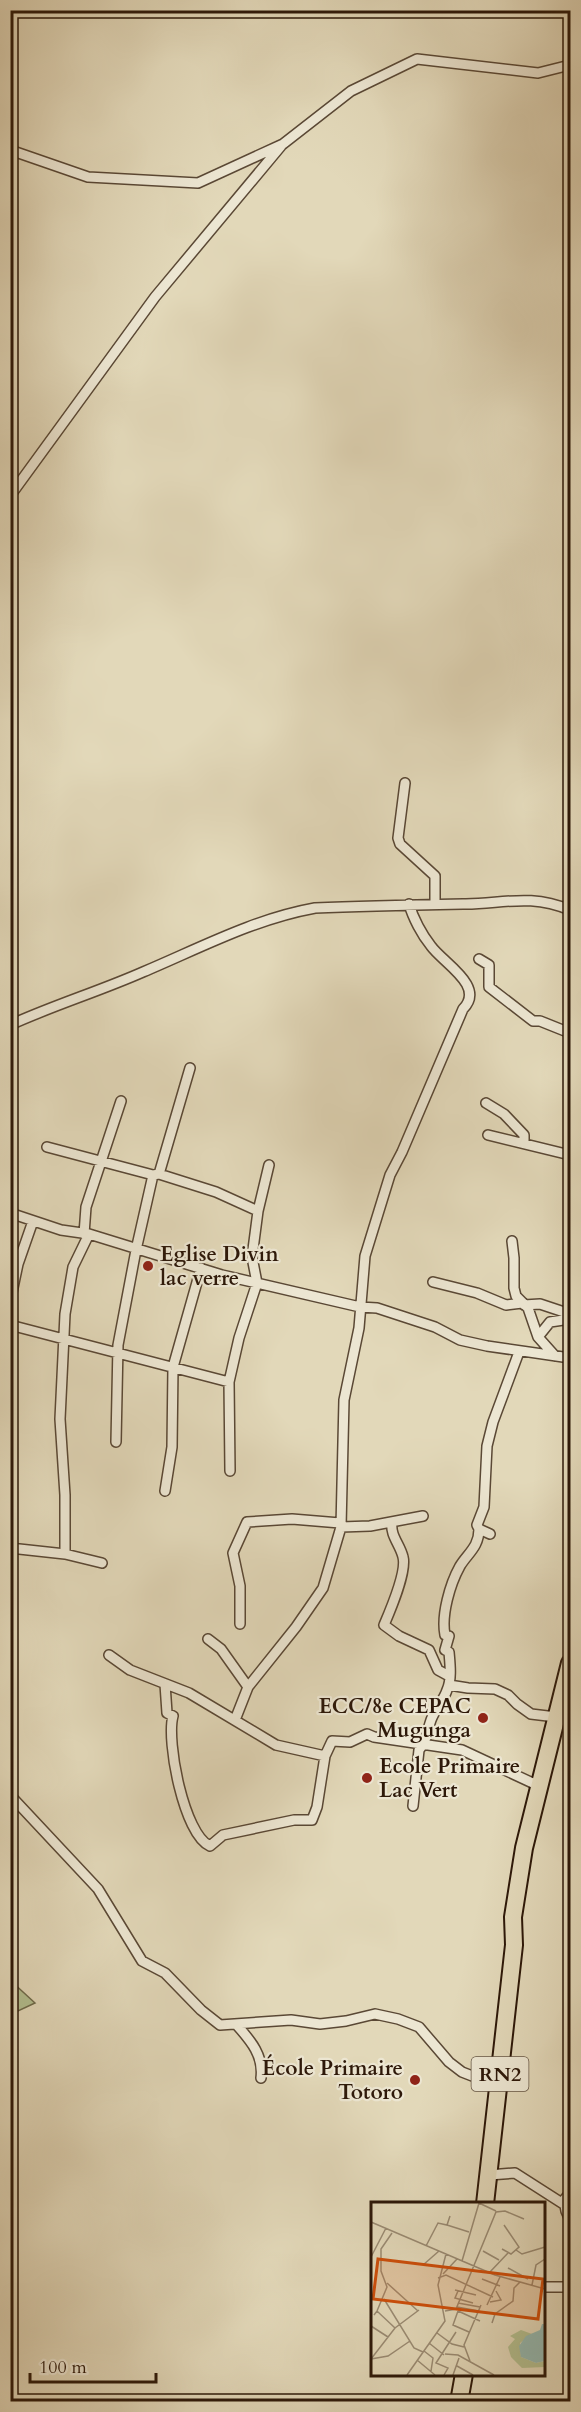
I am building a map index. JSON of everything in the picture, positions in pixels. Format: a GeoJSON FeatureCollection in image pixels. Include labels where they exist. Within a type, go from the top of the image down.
{"type":"FeatureCollection","features":[{"type":"Feature","properties":{"kind":"highway","name":"RN2"},"geometry":{"type":"LineString","coordinates":[[485,2202],[514,1945],[513,1917],[524,1848],[555,1731],[556,1717],[570,1663]]}},
{"type":"Feature","properties":{"kind":"highway"},"geometry":{"type":"LineString","coordinates":[[459,2402],[464,2376]]}},
{"type":"Feature","properties":{"kind":"street"},"geometry":{"type":"LineString","coordinates":[[10,496],[155,297],[283,144],[351,91],[417,59],[538,73],[570,65]]}},
{"type":"Feature","properties":{"kind":"street"},"geometry":{"type":"LineString","coordinates":[[10,162],[14,152],[88,177],[198,183],[283,144]]}},
{"type":"Feature","properties":{"kind":"street"},"geometry":{"type":"LineString","coordinates":[[405,783],[398,837],[400,844],[435,876],[435,904]]}},
{"type":"Feature","properties":{"kind":"street"},"geometry":{"type":"LineString","coordinates":[[10,1025],[143,973],[228,934],[270,919],[315,908],[530,900],[554,903],[570,910]]}},
{"type":"Feature","properties":{"kind":"street"},"geometry":{"type":"LineString","coordinates":[[235,1720],[248,1687],[270,1662],[322,1588],[340,1525],[344,1400],[360,1328],[365,1256],[390,1175],[470,996],[467,983],[430,946],[412,916],[409,904]]}},
{"type":"Feature","properties":{"kind":"street"},"geometry":{"type":"LineString","coordinates":[[479,959],[489,965],[489,987],[496,990],[509,1004],[533,1021],[540,1021],[570,1033]]}},
{"type":"Feature","properties":{"kind":"street"},"geometry":{"type":"LineString","coordinates":[[116,1442],[117,1352],[136,1250],[156,1175],[190,1068]]}},
{"type":"Feature","properties":{"kind":"street"},"geometry":{"type":"LineString","coordinates":[[65,1554],[65,1495],[60,1419],[65,1314],[73,1267],[87,1234],[86,1208],[121,1101]]}},
{"type":"Feature","properties":{"kind":"street"},"geometry":{"type":"LineString","coordinates":[[486,1103],[504,1114],[524,1135],[524,1143]]}},
{"type":"Feature","properties":{"kind":"street"},"geometry":{"type":"LineString","coordinates":[[488,1135],[544,1150],[562,1151],[570,1155]]}},
{"type":"Feature","properties":{"kind":"street"},"geometry":{"type":"LineString","coordinates":[[47,1147],[216,1192],[258,1211]]}},
{"type":"Feature","properties":{"kind":"street"},"geometry":{"type":"LineString","coordinates":[[230,1471],[229,1382],[239,1338],[257,1283],[252,1257],[258,1211],[269,1166]]}},
{"type":"Feature","properties":{"kind":"street"},"geometry":{"type":"LineString","coordinates":[[10,1213],[61,1230],[87,1234],[136,1250],[257,1283],[360,1307],[377,1308],[435,1327],[460,1340],[519,1352],[570,1358]]}},
{"type":"Feature","properties":{"kind":"street"},"geometry":{"type":"LineString","coordinates":[[10,1302],[18,1264],[33,1221]]}},
{"type":"Feature","properties":{"kind":"street"},"geometry":{"type":"LineString","coordinates":[[512,1241],[514,1288],[523,1304],[528,1308],[538,1337],[555,1356]]}},
{"type":"Feature","properties":{"kind":"street"},"geometry":{"type":"LineString","coordinates":[[165,1491],[172,1447],[173,1367],[201,1268]]}},
{"type":"Feature","properties":{"kind":"street"},"geometry":{"type":"LineString","coordinates":[[433,1282],[477,1293],[506,1305],[540,1304],[570,1314]]}},
{"type":"Feature","properties":{"kind":"street"},"geometry":{"type":"LineString","coordinates":[[538,1337],[550,1322],[570,1319]]}},
{"type":"Feature","properties":{"kind":"street"},"geometry":{"type":"LineString","coordinates":[[10,1325],[64,1337],[229,1382]]}},
{"type":"Feature","properties":{"kind":"street"},"geometry":{"type":"LineString","coordinates":[[413,1806],[419,1750],[425,1744],[431,1720],[441,1699],[447,1693],[451,1668],[449,1652],[445,1650],[449,1636],[445,1635],[443,1620],[454,1580],[467,1556],[476,1548],[479,1529],[477,1525],[484,1507],[487,1446],[506,1383],[519,1352]]}},
{"type":"Feature","properties":{"kind":"street"},"geometry":{"type":"LineString","coordinates":[[240,1624],[240,1586],[233,1553],[247,1522],[292,1519],[340,1525],[392,1522],[423,1516]]}},
{"type":"Feature","properties":{"kind":"street"},"geometry":{"type":"LineString","coordinates":[[392,1522],[391,1530],[403,1556],[404,1567],[384,1625],[399,1636],[429,1650],[438,1670],[449,1680],[468,1688],[495,1689],[508,1695],[531,1714],[556,1717]]}},
{"type":"Feature","properties":{"kind":"street"},"geometry":{"type":"LineString","coordinates":[[479,1529],[490,1534]]}},
{"type":"Feature","properties":{"kind":"street"},"geometry":{"type":"LineString","coordinates":[[10,1548],[65,1554],[102,1563]]}},
{"type":"Feature","properties":{"kind":"street"},"geometry":{"type":"LineString","coordinates":[[208,1639],[221,1649],[248,1687]]}},
{"type":"Feature","properties":{"kind":"street"},"geometry":{"type":"LineString","coordinates":[[109,1655],[130,1670],[189,1694],[276,1745],[325,1756]]}},
{"type":"Feature","properties":{"kind":"street"},"geometry":{"type":"LineString","coordinates":[[165,1683],[167,1713],[173,1716],[171,1734],[179,1785],[187,1812],[196,1831],[210,1846],[223,1835],[294,1820],[312,1820],[317,1807],[325,1756],[332,1742],[350,1742],[367,1734],[462,1750],[539,1786]]}},
{"type":"Feature","properties":{"kind":"street"},"geometry":{"type":"LineString","coordinates":[[10,1795],[98,1889],[142,1961],[165,1974],[201,2010],[220,2025],[291,2020],[320,2024],[375,2014],[398,2019],[419,2027],[449,2062],[462,2072],[498,2086]]}},
{"type":"Feature","properties":{"kind":"street"},"geometry":{"type":"LineString","coordinates":[[236,2024],[255,2046],[262,2069],[261,2078]]}},
{"type":"Feature","properties":{"kind":"street"},"geometry":{"type":"LineString","coordinates":[[489,2175],[515,2173],[565,2205]]}},
{"type":"Feature","properties":{"kind":"street"},"geometry":{"type":"LineString","coordinates":[[570,2193],[564,2200],[570,2220]]}},
{"type":"Feature","properties":{"kind":"street"},"geometry":{"type":"LineString","coordinates":[[545,2287],[570,2287]]}},
{"type":"Feature","properties":{"kind":"green space"},"geometry":{"type":"Polygon","coordinates":[[[10,1981],[35,2003],[18,2011],[11,2008],[10,1981]]]}},
{"type":"Feature","properties":{"kind":"place","name":"Eglise Divin lac verre"},"geometry":{"type":"Point","coordinates":[148,1266]}},
{"type":"Feature","properties":{"kind":"place","name":"ECC/8e CEPAC Mugunga"},"geometry":{"type":"Point","coordinates":[483,1718]}},
{"type":"Feature","properties":{"kind":"place","name":"Ecole Primaire Lac Vert"},"geometry":{"type":"Point","coordinates":[367,1778]}},
{"type":"Feature","properties":{"kind":"place","name":"École Primaire Totoro"},"geometry":{"type":"Point","coordinates":[415,2080]}}]}
